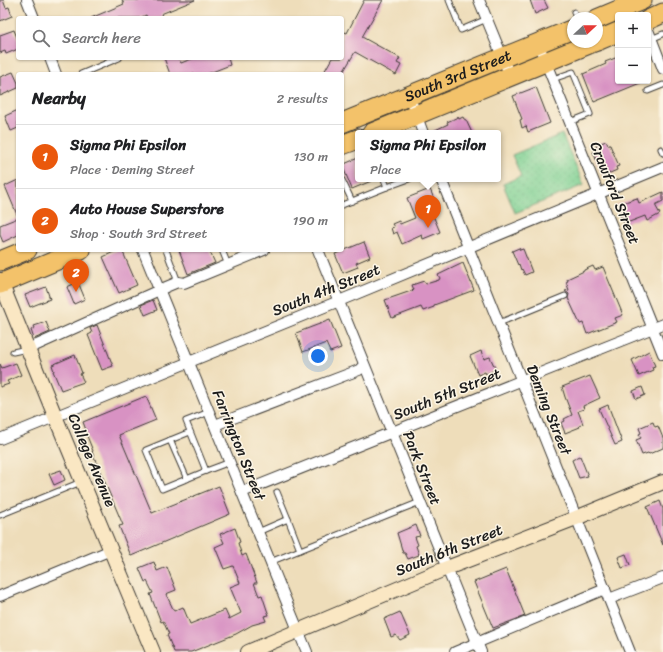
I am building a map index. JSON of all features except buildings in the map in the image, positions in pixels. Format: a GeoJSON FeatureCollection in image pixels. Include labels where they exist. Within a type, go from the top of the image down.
{"type":"FeatureCollection","features":[{"type":"Feature","properties":{"kind":"highway"},"geometry":{"type":"LineString","coordinates":[[603,17],[637,6],[663,13]]}},
{"type":"Feature","properties":{"kind":"highway","name":"South 3rd Street"},"geometry":{"type":"LineString","coordinates":[[344,122],[538,43],[567,25]]}},
{"type":"Feature","properties":{"kind":"highway"},"geometry":{"type":"LineString","coordinates":[[603,38],[615,33]]}},
{"type":"Feature","properties":{"kind":"highway","name":"South 3rd Street"},"geometry":{"type":"LineString","coordinates":[[379,130],[580,48]]}},
{"type":"Feature","properties":{"kind":"highway"},"geometry":{"type":"LineString","coordinates":[[344,144],[355,140]]}},
{"type":"Feature","properties":{"kind":"highway"},"geometry":{"type":"LineString","coordinates":[[0,261],[22,252]]}},
{"type":"Feature","properties":{"kind":"highway"},"geometry":{"type":"LineString","coordinates":[[0,282],[76,252]]}},
{"type":"Feature","properties":{"kind":"street"},"geometry":{"type":"LineString","coordinates":[[27,0],[33,16]]}},
{"type":"Feature","properties":{"kind":"street"},"geometry":{"type":"LineString","coordinates":[[479,0],[510,76]]}},
{"type":"Feature","properties":{"kind":"street"},"geometry":{"type":"LineString","coordinates":[[651,42],[663,69]]}},
{"type":"Feature","properties":{"kind":"street","name":"Crawford Street"},"geometry":{"type":"LineString","coordinates":[[538,43],[663,354]]}},
{"type":"Feature","properties":{"kind":"street"},"geometry":{"type":"LineString","coordinates":[[51,60],[55,72]]}},
{"type":"Feature","properties":{"kind":"street"},"geometry":{"type":"LineString","coordinates":[[409,95],[422,130]]}},
{"type":"Feature","properties":{"kind":"street","name":"South 4th Street"},"geometry":{"type":"LineString","coordinates":[[0,439],[663,167]]}},
{"type":"Feature","properties":{"kind":"street","name":"Deming Street"},"geometry":{"type":"LineString","coordinates":[[442,182],[630,652]]}},
{"type":"Feature","properties":{"kind":"street","name":"Farrington Street"},"geometry":{"type":"LineString","coordinates":[[143,252],[307,652]]}},
{"type":"Feature","properties":{"kind":"street"},"geometry":{"type":"LineString","coordinates":[[28,349],[178,282],[184,283],[259,252]]}},
{"type":"Feature","properties":{"kind":"street","name":"Park Street"},"geometry":{"type":"LineString","coordinates":[[319,252],[479,648]]}},
{"type":"Feature","properties":{"kind":"street","name":"College Avenue"},"geometry":{"type":"LineString","coordinates":[[0,282],[153,652]]}},
{"type":"Feature","properties":{"kind":"street","name":"South 5th Street"},"geometry":{"type":"LineString","coordinates":[[242,492],[663,324]]}},
{"type":"Feature","properties":{"kind":"street"},"geometry":{"type":"LineString","coordinates":[[215,425],[359,370],[364,365]]}},
{"type":"Feature","properties":{"kind":"street","name":"South 6th Street"},"geometry":{"type":"LineString","coordinates":[[248,652],[446,568],[576,518],[663,482]]}},
{"type":"Feature","properties":{"kind":"street"},"geometry":{"type":"LineString","coordinates":[[0,596],[111,550]]}},
{"type":"Feature","properties":{"kind":"street"},"geometry":{"type":"LineString","coordinates":[[609,600],[663,578]]}},
{"type":"Feature","properties":{"kind":"street"},"geometry":{"type":"LineString","coordinates":[[455,652],[479,648],[605,589]]}},
{"type":"Feature","properties":{"kind":"lane"},"geometry":{"type":"LineString","coordinates":[[449,0],[461,30],[487,18]]}},
{"type":"Feature","properties":{"kind":"lane"},"geometry":{"type":"LineString","coordinates":[[651,37],[663,34]]}},
{"type":"Feature","properties":{"kind":"lane"},"geometry":{"type":"LineString","coordinates":[[87,72],[114,60]]}},
{"type":"Feature","properties":{"kind":"lane"},"geometry":{"type":"LineString","coordinates":[[553,80],[573,72],[590,114],[570,122]]}},
{"type":"Feature","properties":{"kind":"lane"},"geometry":{"type":"LineString","coordinates":[[648,91],[663,85]]}},
{"type":"Feature","properties":{"kind":"lane"},"geometry":{"type":"LineString","coordinates":[[385,182],[387,187]]}},
{"type":"Feature","properties":{"kind":"lane"},"geometry":{"type":"LineString","coordinates":[[344,204],[401,182]]}},
{"type":"Feature","properties":{"kind":"lane"},"geometry":{"type":"LineString","coordinates":[[344,184],[352,201]]}},
{"type":"Feature","properties":{"kind":"lane"},"geometry":{"type":"LineString","coordinates":[[167,252],[178,282]]}},
{"type":"Feature","properties":{"kind":"lane"},"geometry":{"type":"LineString","coordinates":[[223,252],[228,264]]}},
{"type":"Feature","properties":{"kind":"lane"},"geometry":{"type":"LineString","coordinates":[[499,323],[565,296]]}},
{"type":"Feature","properties":{"kind":"lane"},"geometry":{"type":"LineString","coordinates":[[13,352],[28,349]]}},
{"type":"Feature","properties":{"kind":"lane"},"geometry":{"type":"LineString","coordinates":[[206,471],[186,421],[209,412]]}},
{"type":"Feature","properties":{"kind":"lane"},"geometry":{"type":"LineString","coordinates":[[190,432],[146,450],[162,489],[230,462]]}},
{"type":"Feature","properties":{"kind":"lane"},"geometry":{"type":"LineString","coordinates":[[170,440],[187,479]]}},
{"type":"Feature","properties":{"kind":"lane"},"geometry":{"type":"LineString","coordinates":[[0,515],[82,481]]}},
{"type":"Feature","properties":{"kind":"lane"},"geometry":{"type":"LineString","coordinates":[[277,492],[300,550]]}},
{"type":"Feature","properties":{"kind":"lane"},"geometry":{"type":"LineString","coordinates":[[270,562],[420,502]]}},
{"type":"Feature","properties":{"kind":"lane"},"geometry":{"type":"LineString","coordinates":[[258,532],[288,519]]}},
{"type":"Feature","properties":{"kind":"green space"},"geometry":{"type":"Polygon","coordinates":[[[562,134],[584,185],[515,213],[503,184],[521,176],[512,155],[562,134]]]}},
{"type":"Feature","properties":{"kind":"place","name":"Sigma Phi Epsilon"},"geometry":{"type":"Point","coordinates":[428,228]}},
{"type":"Feature","properties":{"kind":"place","name":"Auto House Superstore"},"geometry":{"type":"Point","coordinates":[76,292]}}]}
